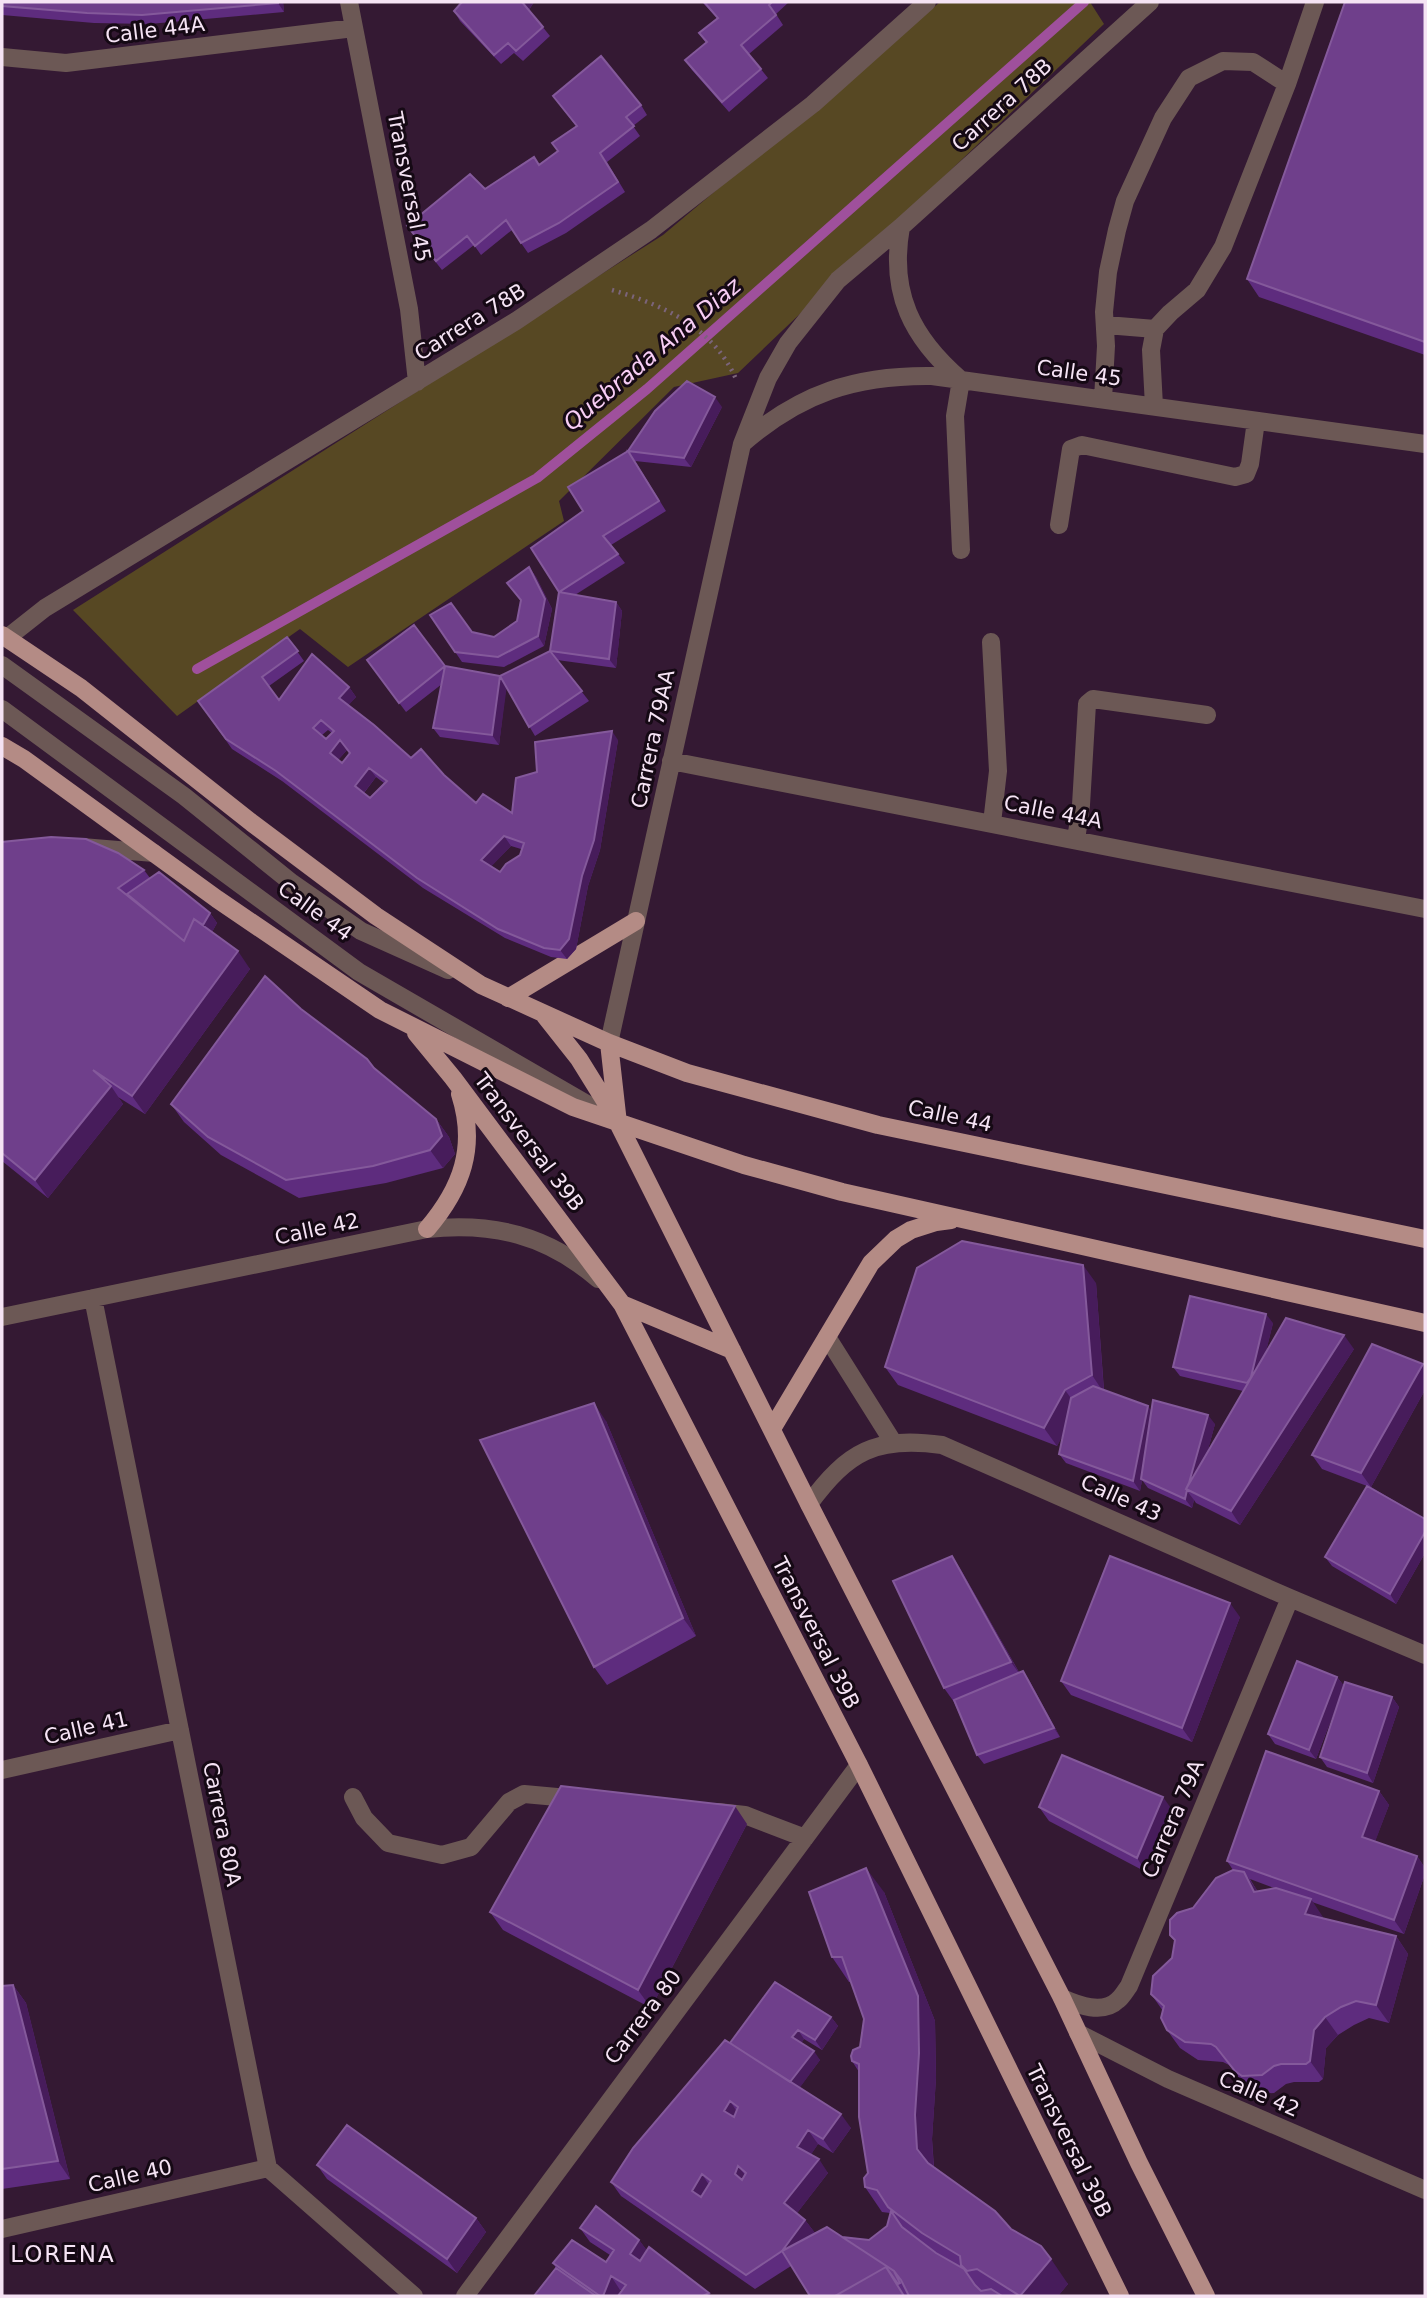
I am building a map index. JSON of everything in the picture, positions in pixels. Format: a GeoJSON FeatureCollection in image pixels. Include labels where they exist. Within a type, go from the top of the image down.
{"type":"FeatureCollection","features":[{"type":"Feature","properties":{"kind":"main road","name":"Calle 44"},"geometry":{"type":"LineString","coordinates":[[4,636],[81,688],[252,823],[376,916],[481,985],[609,1044],[687,1073],[878,1125],[1425,1240]]}},
{"type":"Feature","properties":{"kind":"main road","name":"Calle 44"},"geometry":{"type":"LineString","coordinates":[[2,746],[24,759],[216,899],[380,1010],[573,1107],[744,1165],[842,1192],[1425,1323]]}},
{"type":"Feature","properties":{"kind":"main road"},"geometry":{"type":"LineString","coordinates":[[508,998],[636,921]]}},
{"type":"Feature","properties":{"kind":"main road"},"geometry":{"type":"LineString","coordinates":[[543,1014],[579,1059],[618,1123],[1062,1998],[1206,2296]]}},
{"type":"Feature","properties":{"kind":"main road","name":"Transversal 39B"},"geometry":{"type":"LineString","coordinates":[[411,1027],[453,1078],[622,1304],[859,1765],[1120,2296]]}},
{"type":"Feature","properties":{"kind":"main road"},"geometry":{"type":"LineString","coordinates":[[609,1044],[618,1123]]}},
{"type":"Feature","properties":{"kind":"main road"},"geometry":{"type":"LineString","coordinates":[[427,1228],[452,1196],[466,1158],[466,1116],[453,1078]]}},
{"type":"Feature","properties":{"kind":"main road"},"geometry":{"type":"LineString","coordinates":[[772,1429],[860,1278],[883,1250],[911,1230],[936,1222],[962,1219]]}},
{"type":"Feature","properties":{"kind":"main road"},"geometry":{"type":"LineString","coordinates":[[622,1304],[732,1350]]}},
{"type":"Feature","properties":{"kind":"street","name":"Transversal 45"},"geometry":{"type":"LineString","coordinates":[[349,2],[409,309],[417,382]]}},
{"type":"Feature","properties":{"kind":"street","name":"Carrera 78B"},"geometry":{"type":"LineString","coordinates":[[4,636],[417,382],[651,230],[813,104],[927,2]]}},
{"type":"Feature","properties":{"kind":"street","name":"Carrera 78B"},"geometry":{"type":"LineString","coordinates":[[742,444],[768,378],[788,342],[811,310],[838,280],[901,227],[1150,2]]}},
{"type":"Feature","properties":{"kind":"street"},"geometry":{"type":"LineString","coordinates":[[1154,406],[1151,350],[1155,329],[1197,290],[1223,247],[1287,84],[1315,2]]}},
{"type":"Feature","properties":{"kind":"street","name":"Calle 44A"},"geometry":{"type":"LineString","coordinates":[[2,57],[66,63],[354,29]]}},
{"type":"Feature","properties":{"kind":"street"},"geometry":{"type":"LineString","coordinates":[[1103,399],[1106,324],[1104,312],[1108,272],[1125,201],[1163,118],[1189,78],[1223,61],[1253,62],[1287,84]]}},
{"type":"Feature","properties":{"kind":"street"},"geometry":{"type":"LineString","coordinates":[[901,227],[897,249],[898,271],[908,313],[930,350],[961,380],[955,416],[961,550]]}},
{"type":"Feature","properties":{"kind":"street"},"geometry":{"type":"LineString","coordinates":[[1106,324],[1155,329]]}},
{"type":"Feature","properties":{"kind":"street","name":"Calle 45"},"geometry":{"type":"LineString","coordinates":[[742,444],[764,424],[789,408],[844,385],[902,376],[932,376],[1425,444]]}},
{"type":"Feature","properties":{"kind":"street"},"geometry":{"type":"LineString","coordinates":[[1059,525],[1071,449],[1082,445],[1235,477],[1246,474],[1250,464],[1256,421]]}},
{"type":"Feature","properties":{"kind":"street","name":"Carrera 79AA"},"geometry":{"type":"LineString","coordinates":[[609,1044],[742,444]]}},
{"type":"Feature","properties":{"kind":"street"},"geometry":{"type":"LineString","coordinates":[[991,642],[998,771],[992,823]]}},
{"type":"Feature","properties":{"kind":"street","name":"Calle 44"},"geometry":{"type":"LineString","coordinates":[[2,665],[184,796],[292,883],[361,930],[481,985]]}},
{"type":"Feature","properties":{"kind":"street"},"geometry":{"type":"LineString","coordinates":[[1076,840],[1081,805],[1087,704],[1093,699],[1208,715]]}},
{"type":"Feature","properties":{"kind":"street","name":"Calle 44"},"geometry":{"type":"LineString","coordinates":[[2,709],[359,972],[618,1123]]}},
{"type":"Feature","properties":{"kind":"street","name":"Calle 44A"},"geometry":{"type":"LineString","coordinates":[[671,761],[1425,909]]}},
{"type":"Feature","properties":{"kind":"street"},"geometry":{"type":"LineString","coordinates":[[60,847],[100,846],[154,853]]}},
{"type":"Feature","properties":{"kind":"street","name":"Calle 42"},"geometry":{"type":"LineString","coordinates":[[2,1317],[427,1228],[455,1226],[509,1231],[535,1240],[583,1266],[622,1304]]}},
{"type":"Feature","properties":{"kind":"street","name":"Carrera 80A"},"geometry":{"type":"LineString","coordinates":[[93,1298],[268,2168]]}},
{"type":"Feature","properties":{"kind":"street"},"geometry":{"type":"LineString","coordinates":[[827,1337],[893,1443]]}},
{"type":"Feature","properties":{"kind":"street","name":"Calle 43"},"geometry":{"type":"LineString","coordinates":[[809,1504],[829,1476],[869,1449],[917,1441],[942,1445],[1425,1655]]}},
{"type":"Feature","properties":{"kind":"street","name":"Carrera 79A"},"geometry":{"type":"LineString","coordinates":[[1062,1998],[1080,2006],[1099,2008],[1117,2002],[1129,1986],[1290,1598]]}},
{"type":"Feature","properties":{"kind":"street","name":"Calle 41"},"geometry":{"type":"LineString","coordinates":[[2,1770],[180,1730]]}},
{"type":"Feature","properties":{"kind":"street","name":"Carrera 80"},"geometry":{"type":"LineString","coordinates":[[465,2296],[859,1765]]}},
{"type":"Feature","properties":{"kind":"street"},"geometry":{"type":"LineString","coordinates":[[353,1797],[364,1818],[388,1843],[442,1855],[471,1847],[509,1801],[524,1794],[599,1800]]}},
{"type":"Feature","properties":{"kind":"street"},"geometry":{"type":"LineString","coordinates":[[705,1811],[745,1815],[805,1838]]}},
{"type":"Feature","properties":{"kind":"street","name":"Calle 42"},"geometry":{"type":"LineString","coordinates":[[1078,2033],[1168,2079],[1425,2190]]}},
{"type":"Feature","properties":{"kind":"street"},"geometry":{"type":"LineString","coordinates":[[268,2168],[414,2296]]}},
{"type":"Feature","properties":{"kind":"street","name":"Calle 40"},"geometry":{"type":"LineString","coordinates":[[2,2230],[268,2168]]}},
{"type":"Feature","properties":{"kind":"path"},"geometry":{"type":"LineString","coordinates":[[577,280],[643,299],[680,316],[712,342],[728,361],[752,414]]}},
{"type":"Feature","properties":{"kind":"shaded area"},"geometry":{"type":"Polygon","coordinates":[[[940,2],[1090,2],[1104,24],[738,373],[674,387],[559,501],[564,521],[348,667],[300,629],[177,716],[73,610],[663,235],[940,2]]]}},
{"type":"Feature","properties":{"kind":"building"},"geometry":{"type":"Polygon","coordinates":[[[2,2],[278,3],[142,15],[2,6],[2,2]]]}},
{"type":"Feature","properties":{"kind":"building"},"geometry":{"type":"Polygon","coordinates":[[[462,2],[522,2],[543,27],[516,51],[508,43],[494,55],[454,11],[462,2]]]}},
{"type":"Feature","properties":{"kind":"building"},"geometry":{"type":"Polygon","coordinates":[[[704,2],[772,2],[769,5],[776,15],[741,45],[761,69],[722,102],[685,60],[707,42],[699,33],[718,18],[704,2]]]}},
{"type":"Feature","properties":{"kind":"building"},"geometry":{"type":"Polygon","coordinates":[[[1345,2],[1425,2],[1425,342],[1247,279],[1345,2]]]}},
{"type":"Feature","properties":{"kind":"building"},"geometry":{"type":"Polygon","coordinates":[[[601,56],[641,105],[626,117],[634,126],[600,153],[618,182],[559,223],[521,243],[506,220],[475,246],[467,236],[436,261],[407,226],[470,174],[485,189],[534,157],[539,165],[558,151],[552,143],[577,126],[553,96],[601,56]]]}},
{"type":"Feature","properties":{"kind":"building"},"geometry":{"type":"Polygon","coordinates":[[[687,381],[715,397],[684,458],[628,451],[655,411],[687,381]]]}},
{"type":"Feature","properties":{"kind":"building"},"geometry":{"type":"Polygon","coordinates":[[[628,451],[659,501],[603,536],[618,554],[559,592],[531,548],[583,511],[568,487],[628,451]]]}},
{"type":"Feature","properties":{"kind":"building"},"geometry":{"type":"Polygon","coordinates":[[[529,567],[545,599],[538,636],[498,657],[455,652],[430,615],[451,603],[472,632],[494,637],[517,621],[521,600],[507,583],[529,567]]]}},
{"type":"Feature","properties":{"kind":"building"},"geometry":{"type":"Polygon","coordinates":[[[559,592],[616,602],[609,659],[550,651],[559,592]]]}},
{"type":"Feature","properties":{"kind":"building"},"geometry":{"type":"Polygon","coordinates":[[[414,625],[445,666],[399,703],[367,660],[414,625]]]}},
{"type":"Feature","properties":{"kind":"building"},"geometry":{"type":"Polygon","coordinates":[[[287,637],[298,651],[262,677],[279,700],[312,654],[349,687],[339,698],[411,758],[421,749],[444,775],[476,803],[483,794],[512,813],[516,778],[537,772],[535,742],[612,731],[594,840],[582,876],[569,939],[560,950],[544,948],[498,929],[417,878],[276,771],[226,739],[198,701],[287,637]],[[321,720],[313,728],[326,739],[334,731],[321,720]],[[340,740],[330,753],[342,763],[350,753],[340,740]],[[369,768],[355,786],[370,798],[387,781],[369,768]],[[504,836],[481,860],[500,872],[506,864],[520,855],[524,843],[504,836]]]}},
{"type":"Feature","properties":{"kind":"building"},"geometry":{"type":"Polygon","coordinates":[[[550,651],[582,691],[529,727],[500,676],[550,651]]]}},
{"type":"Feature","properties":{"kind":"building"},"geometry":{"type":"Polygon","coordinates":[[[445,666],[500,676],[492,735],[433,728],[445,666]]]}},
{"type":"Feature","properties":{"kind":"building"},"geometry":{"type":"Polygon","coordinates":[[[51,837],[86,839],[118,853],[144,870],[118,888],[184,941],[194,919],[238,951],[132,1096],[93,1070],[111,1086],[35,1180],[2,1153],[2,842],[51,837]]]}},
{"type":"Feature","properties":{"kind":"building"},"geometry":{"type":"Polygon","coordinates":[[[159,872],[210,913],[203,925],[194,919],[184,941],[127,894],[159,872]]]}},
{"type":"Feature","properties":{"kind":"building"},"geometry":{"type":"Polygon","coordinates":[[[265,976],[301,1009],[367,1059],[374,1068],[436,1119],[442,1136],[430,1150],[373,1166],[286,1180],[208,1137],[171,1104],[265,976]]]}},
{"type":"Feature","properties":{"kind":"building"},"geometry":{"type":"Polygon","coordinates":[[[962,1241],[1083,1265],[1092,1375],[1065,1390],[1044,1428],[885,1367],[917,1268],[962,1241]]]}},
{"type":"Feature","properties":{"kind":"building"},"geometry":{"type":"Polygon","coordinates":[[[1190,1296],[1266,1314],[1251,1377],[1247,1383],[1173,1367],[1190,1296]]]}},
{"type":"Feature","properties":{"kind":"building"},"geometry":{"type":"Polygon","coordinates":[[[1286,1318],[1344,1335],[1231,1511],[1186,1489],[1286,1318]]]}},
{"type":"Feature","properties":{"kind":"building"},"geometry":{"type":"Polygon","coordinates":[[[1372,1344],[1423,1364],[1361,1473],[1312,1455],[1372,1344]]]}},
{"type":"Feature","properties":{"kind":"building"},"geometry":{"type":"Polygon","coordinates":[[[1093,1386],[1148,1406],[1133,1481],[1059,1454],[1071,1398],[1093,1386]]]}},
{"type":"Feature","properties":{"kind":"building"},"geometry":{"type":"Polygon","coordinates":[[[1153,1400],[1208,1415],[1185,1499],[1141,1479],[1153,1400]]]}},
{"type":"Feature","properties":{"kind":"building"},"geometry":{"type":"Polygon","coordinates":[[[594,1403],[683,1618],[594,1667],[480,1440],[594,1403]]]}},
{"type":"Feature","properties":{"kind":"building"},"geometry":{"type":"Polygon","coordinates":[[[1367,1486],[1425,1519],[1425,1532],[1390,1594],[1325,1557],[1367,1486]]]}},
{"type":"Feature","properties":{"kind":"building"},"geometry":{"type":"Polygon","coordinates":[[[952,1556],[1011,1662],[944,1688],[893,1581],[952,1556]]]}},
{"type":"Feature","properties":{"kind":"building"},"geometry":{"type":"Polygon","coordinates":[[[1110,1556],[1230,1603],[1182,1728],[1061,1681],[1110,1556]]]}},
{"type":"Feature","properties":{"kind":"building"},"geometry":{"type":"Polygon","coordinates":[[[1297,1661],[1337,1677],[1309,1750],[1268,1734],[1297,1661]]]}},
{"type":"Feature","properties":{"kind":"building"},"geometry":{"type":"Polygon","coordinates":[[[1023,1671],[1054,1728],[977,1755],[954,1700],[1023,1671]]]}},
{"type":"Feature","properties":{"kind":"building"},"geometry":{"type":"Polygon","coordinates":[[[1345,1682],[1392,1697],[1367,1773],[1320,1757],[1345,1682]]]}},
{"type":"Feature","properties":{"kind":"building"},"geometry":{"type":"Polygon","coordinates":[[[1266,1751],[1379,1791],[1362,1837],[1417,1856],[1394,1920],[1227,1861],[1266,1751]]]}},
{"type":"Feature","properties":{"kind":"building"},"geometry":{"type":"Polygon","coordinates":[[[1062,1755],[1163,1797],[1137,1858],[1039,1807],[1062,1755]]]}},
{"type":"Feature","properties":{"kind":"building"},"geometry":{"type":"Polygon","coordinates":[[[561,1786],[735,1806],[638,1990],[490,1912],[561,1786]]]}},
{"type":"Feature","properties":{"kind":"building"},"geometry":{"type":"Polygon","coordinates":[[[866,1868],[918,1996],[919,2053],[915,2115],[917,2149],[928,2163],[995,2211],[1011,2229],[1041,2246],[1051,2259],[1020,2296],[977,2269],[967,2271],[961,2265],[960,2256],[922,2233],[888,2207],[877,2190],[865,2187],[864,2178],[868,2173],[859,2117],[859,2064],[852,2061],[851,2056],[853,2050],[860,2047],[864,2019],[842,1957],[832,1957],[809,1892],[866,1868]]]}},
{"type":"Feature","properties":{"kind":"building"},"geometry":{"type":"Polygon","coordinates":[[[1233,1870],[1244,1872],[1254,1892],[1276,1888],[1311,1899],[1305,1914],[1396,1936],[1376,2005],[1356,2001],[1325,2017],[1314,2030],[1310,2061],[1306,2064],[1281,2064],[1262,2075],[1242,2076],[1216,2047],[1211,2044],[1185,2042],[1167,2030],[1161,2018],[1164,2006],[1151,1994],[1153,1976],[1172,1958],[1175,1940],[1170,1935],[1170,1920],[1177,1913],[1193,1908],[1216,1878],[1233,1870]]]}},
{"type":"Feature","properties":{"kind":"building"},"geometry":{"type":"Polygon","coordinates":[[[775,1982],[831,2017],[815,2040],[798,2030],[792,2037],[814,2051],[790,2082],[730,2043],[775,1982]]]}},
{"type":"Feature","properties":{"kind":"building"},"geometry":{"type":"Polygon","coordinates":[[[13,1985],[58,2161],[2,2169],[2,1986],[13,1985]]]}},
{"type":"Feature","properties":{"kind":"building"},"geometry":{"type":"Polygon","coordinates":[[[725,2040],[841,2114],[823,2139],[808,2130],[797,2147],[819,2159],[784,2203],[805,2220],[782,2251],[746,2275],[611,2182],[633,2148],[725,2040]],[[730,2101],[724,2111],[734,2117],[738,2107],[730,2101]],[[738,2166],[735,2174],[742,2180],[746,2173],[738,2166]],[[702,2174],[692,2191],[701,2197],[711,2181],[702,2174]]]}},
{"type":"Feature","properties":{"kind":"building"},"geometry":{"type":"Polygon","coordinates":[[[347,2125],[476,2218],[447,2259],[317,2165],[347,2125]]]}},
{"type":"Feature","properties":{"kind":"building"},"geometry":{"type":"Polygon","coordinates":[[[596,2206],[639,2240],[630,2254],[640,2261],[649,2247],[709,2293],[703,2296],[618,2296],[626,2285],[611,2276],[603,2296],[600,2296],[553,2263],[572,2240],[606,2262],[614,2250],[580,2228],[596,2206]]]}},
{"type":"Feature","properties":{"kind":"building"},"geometry":{"type":"Polygon","coordinates":[[[891,2211],[902,2227],[936,2253],[964,2269],[981,2291],[991,2289],[1002,2296],[909,2296],[894,2271],[842,2237],[869,2240],[887,2226],[891,2211]]]}},
{"type":"Feature","properties":{"kind":"building"},"geometry":{"type":"Polygon","coordinates":[[[827,2227],[894,2271],[900,2283],[898,2284],[886,2267],[835,2296],[810,2296],[782,2251],[827,2227]]]}},
{"type":"Feature","properties":{"kind":"building"},"geometry":{"type":"Polygon","coordinates":[[[886,2267],[904,2296],[835,2296],[886,2267]]]}},
{"type":"Feature","properties":{"kind":"building"},"geometry":{"type":"Polygon","coordinates":[[[556,2268],[596,2296],[534,2296],[556,2268]]]}},
{"type":"Feature","properties":{"kind":"waterway","name":"Quebrada Ana Diaz"},"geometry":{"type":"LineString","coordinates":[[197,669],[537,478],[647,389],[1084,2]]}},
{"type":"Feature","properties":{"kind":"district","name":"LORENA"},"geometry":{"type":"Point","coordinates":[63,2254]}}]}
